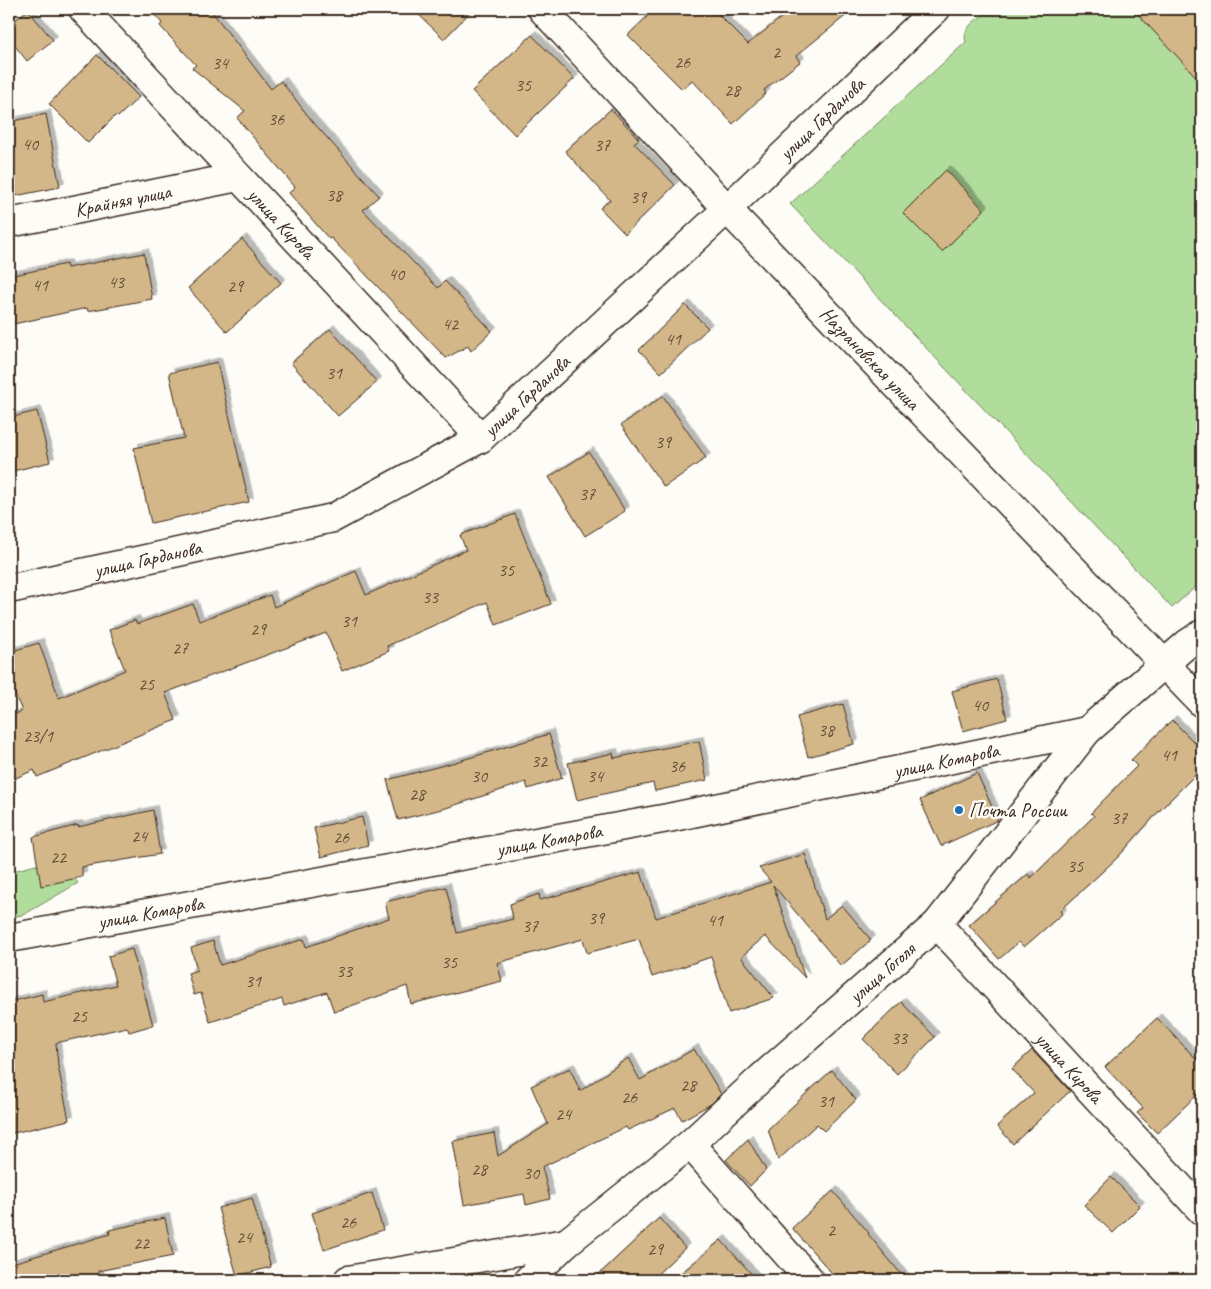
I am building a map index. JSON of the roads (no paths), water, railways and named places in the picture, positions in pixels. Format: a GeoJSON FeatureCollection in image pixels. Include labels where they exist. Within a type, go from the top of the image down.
{"type":"FeatureCollection","features":[{"type":"Feature","properties":{"kind":"street","name":"улица Кирова"},"geometry":{"type":"LineString","coordinates":[[83,9],[482,438]]}},
{"type":"Feature","properties":{"kind":"street","name":"Назрановская улица"},"geometry":{"type":"LineString","coordinates":[[542,9],[727,209],[1202,703]]}},
{"type":"Feature","properties":{"kind":"street","name":"улица Гарданова"},"geometry":{"type":"LineString","coordinates":[[9,589],[334,518],[482,438],[727,209],[936,9]]}},
{"type":"Feature","properties":{"kind":"street","name":"Крайняя улица"},"geometry":{"type":"LineString","coordinates":[[9,223],[238,177]]}},
{"type":"Feature","properties":{"kind":"street","name":"улица Гоголя"},"geometry":{"type":"LineString","coordinates":[[528,1280],[566,1243],[690,1144],[761,1078],[937,924],[1087,731],[1187,644],[1202,634]]}},
{"type":"Feature","properties":{"kind":"street","name":"улица Комарова"},"geometry":{"type":"LineString","coordinates":[[9,938],[668,818],[1087,731]]}},
{"type":"Feature","properties":{"kind":"street","name":"улица Кирова"},"geometry":{"type":"LineString","coordinates":[[937,924],[1202,1212]]}},
{"type":"Feature","properties":{"kind":"street"},"geometry":{"type":"LineString","coordinates":[[690,1144],[810,1280]]}},
{"type":"Feature","properties":{"kind":"street"},"geometry":{"type":"LineString","coordinates":[[348,1280],[566,1243]]}},
{"type":"Feature","properties":{"kind":"place","name":"Почта России"},"geometry":{"type":"Point","coordinates":[959,810]}}]}
